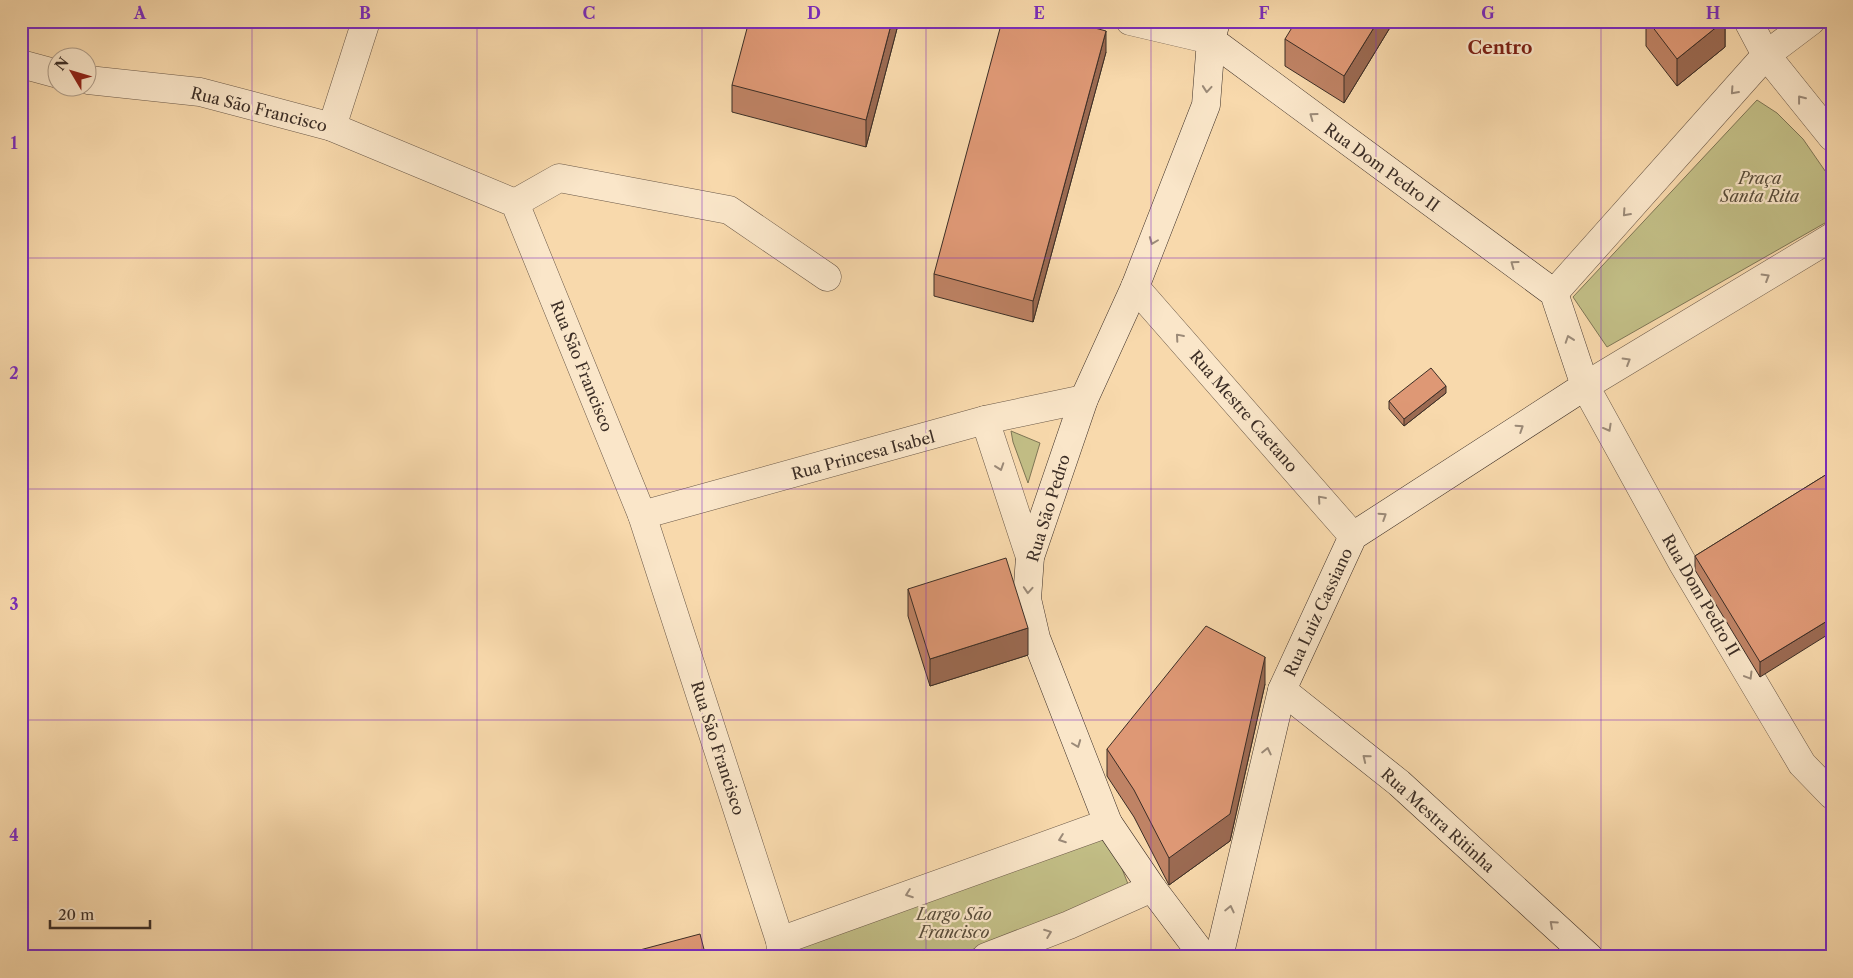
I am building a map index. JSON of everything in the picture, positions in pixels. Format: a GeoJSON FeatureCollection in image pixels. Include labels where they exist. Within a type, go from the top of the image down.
{"type":"FeatureCollection","features":[{"type":"Feature","properties":{"kind":"street"},"geometry":{"type":"LineString","coordinates":[[332,128],[366,21]]}},
{"type":"Feature","properties":{"kind":"street"},"geometry":{"type":"LineString","coordinates":[[1130,21],[1213,31]]}},
{"type":"Feature","properties":{"kind":"street"},"geometry":{"type":"LineString","coordinates":[[1748,21],[1766,55],[1832,137]]}},
{"type":"Feature","properties":{"kind":"street"},"geometry":{"type":"LineString","coordinates":[[1812,21],[1766,55],[1554,293],[1585,386],[1832,237]]}},
{"type":"Feature","properties":{"kind":"street","name":"Rua São Pedro"},"geometry":{"type":"LineString","coordinates":[[1204,957],[1152,888],[1108,823],[1036,638],[1027,599],[1030,557],[1084,398],[1135,287],[1206,105],[1213,31]]}},
{"type":"Feature","properties":{"kind":"street","name":"Rua Dom Pedro II"},"geometry":{"type":"LineString","coordinates":[[1213,31],[1554,293]]}},
{"type":"Feature","properties":{"kind":"street"},"geometry":{"type":"LineString","coordinates":[[21,64],[48,71]]}},
{"type":"Feature","properties":{"kind":"street","name":"Rua São Francisco"},"geometry":{"type":"LineString","coordinates":[[98,81],[200,92],[332,128],[514,203],[642,515],[781,949]]}},
{"type":"Feature","properties":{"kind":"street"},"geometry":{"type":"LineString","coordinates":[[514,203],[559,178],[729,210],[827,277]]}},
{"type":"Feature","properties":{"kind":"street","name":"Rua Mestre Caetano"},"geometry":{"type":"LineString","coordinates":[[1135,287],[1353,536]]}},
{"type":"Feature","properties":{"kind":"street","name":"Rua Dom Pedro II"},"geometry":{"type":"LineString","coordinates":[[1585,386],[1733,651],[1802,764],[1832,795]]}},
{"type":"Feature","properties":{"kind":"street","name":"Rua Luiz Cassiano"},"geometry":{"type":"LineString","coordinates":[[1219,957],[1282,690],[1353,536],[1585,386]]}},
{"type":"Feature","properties":{"kind":"street","name":"Rua Princesa Isabel"},"geometry":{"type":"LineString","coordinates":[[642,515],[985,420],[1084,398]]}},
{"type":"Feature","properties":{"kind":"street"},"geometry":{"type":"LineString","coordinates":[[985,420],[1030,557]]}},
{"type":"Feature","properties":{"kind":"street","name":"Rua Mestra Ritinha"},"geometry":{"type":"LineString","coordinates":[[1282,690],[1399,783],[1589,957]]}},
{"type":"Feature","properties":{"kind":"street"},"geometry":{"type":"LineString","coordinates":[[781,949],[1108,823]]}},
{"type":"Feature","properties":{"kind":"street"},"geometry":{"type":"LineString","coordinates":[[986,957],[1069,925],[1152,888]]}},
{"type":"Feature","properties":{"kind":"green space","name":"Praça Santa Rita"},"geometry":{"type":"Polygon","coordinates":[[[1757,100],[1777,113],[1803,139],[1830,178],[1832,219],[1607,347],[1573,297],[1757,100]]]}},
{"type":"Feature","properties":{"kind":"green space"},"geometry":{"type":"Polygon","coordinates":[[[1011,431],[1040,443],[1028,483],[1013,442],[1011,431]]]}},
{"type":"Feature","properties":{"kind":"green space","name":"Largo São Francisco"},"geometry":{"type":"Polygon","coordinates":[[[1109,836],[1130,889],[953,957],[791,957],[788,947],[1109,836]]]}},
{"type":"Feature","properties":{"kind":"building"},"geometry":{"type":"Polygon","coordinates":[[[749,21],[892,21],[866,120],[732,85],[749,21]]]}},
{"type":"Feature","properties":{"kind":"building"},"geometry":{"type":"Polygon","coordinates":[[[1002,21],[1069,21],[1106,31],[1033,301],[934,274],[1002,21]]]}},
{"type":"Feature","properties":{"kind":"building"},"geometry":{"type":"Polygon","coordinates":[[[1296,21],[1378,21],[1344,76],[1285,39],[1296,21]]]}},
{"type":"Feature","properties":{"kind":"building"},"geometry":{"type":"Polygon","coordinates":[[[1648,21],[1724,21],[1677,59],[1648,21]]]}},
{"type":"Feature","properties":{"kind":"building"},"geometry":{"type":"Polygon","coordinates":[[[1431,368],[1446,386],[1404,419],[1389,401],[1431,368]]]}},
{"type":"Feature","properties":{"kind":"building"},"geometry":{"type":"Polygon","coordinates":[[[1832,471],[1832,618],[1760,662],[1695,556],[1832,471]]]}},
{"type":"Feature","properties":{"kind":"building"},"geometry":{"type":"Polygon","coordinates":[[[1006,558],[1028,628],[930,659],[908,589],[1006,558]]]}},
{"type":"Feature","properties":{"kind":"building"},"geometry":{"type":"Polygon","coordinates":[[[1206,626],[1265,657],[1230,814],[1169,858],[1134,790],[1107,749],[1206,626]]]}},
{"type":"Feature","properties":{"kind":"building"},"geometry":{"type":"Polygon","coordinates":[[[700,934],[706,957],[637,957],[636,951],[700,934]]]}},
{"type":"Feature","properties":{"kind":"district","name":"Centro"},"geometry":{"type":"Point","coordinates":[1500,48]}}]}
